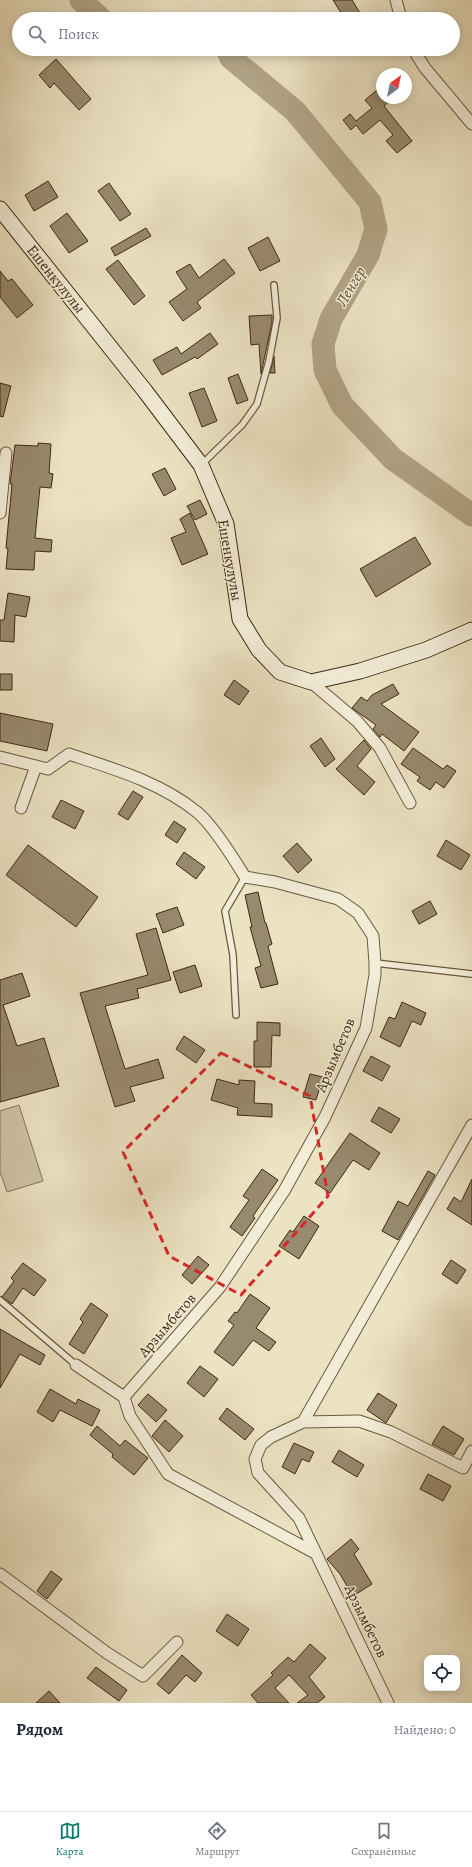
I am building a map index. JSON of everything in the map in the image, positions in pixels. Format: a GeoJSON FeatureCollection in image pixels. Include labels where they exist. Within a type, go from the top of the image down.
{"type":"FeatureCollection","features":[{"type":"Feature","properties":{"kind":"street"},"geometry":{"type":"LineString","coordinates":[[396,0],[399,12]]}},
{"type":"Feature","properties":{"kind":"street"},"geometry":{"type":"LineString","coordinates":[[417,56],[425,68],[472,124]]}},
{"type":"Feature","properties":{"kind":"street","name":"Ешенкулулы"},"geometry":{"type":"LineString","coordinates":[[0,209],[145,391],[201,465],[226,524],[240,619],[258,650],[280,672],[311,682]]}},
{"type":"Feature","properties":{"kind":"street"},"geometry":{"type":"LineString","coordinates":[[0,513],[6,453]]}},
{"type":"Feature","properties":{"kind":"street"},"geometry":{"type":"LineString","coordinates":[[311,682],[360,671],[426,650],[472,630]]}},
{"type":"Feature","properties":{"kind":"street"},"geometry":{"type":"LineString","coordinates":[[311,682],[357,721],[380,748],[410,803]]}},
{"type":"Feature","properties":{"kind":"street"},"geometry":{"type":"LineString","coordinates":[[0,757],[48,769],[69,754],[129,773],[162,789],[199,813],[227,848],[245,877]]}},
{"type":"Feature","properties":{"kind":"street"},"geometry":{"type":"LineString","coordinates":[[21,808],[36,766]]}},
{"type":"Feature","properties":{"kind":"street","name":"Арзымбетов"},"geometry":{"type":"LineString","coordinates":[[124,1397],[220,1287],[284,1191],[325,1117],[366,1028],[375,975],[375,963],[373,936],[358,914],[338,899],[275,882],[245,877]]}},
{"type":"Feature","properties":{"kind":"street"},"geometry":{"type":"LineString","coordinates":[[303,1422],[472,1125]]}},
{"type":"Feature","properties":{"kind":"street"},"geometry":{"type":"LineString","coordinates":[[76,1365],[124,1397],[130,1416],[168,1474],[316,1553]]}},
{"type":"Feature","properties":{"kind":"street","name":"Арзымбетов"},"geometry":{"type":"LineString","coordinates":[[388,1703],[299,1518],[258,1473],[255,1459],[261,1445],[271,1437],[303,1422],[358,1421],[391,1432],[463,1468],[472,1452]]}},
{"type":"Feature","properties":{"kind":"street"},"geometry":{"type":"LineString","coordinates":[[0,1574],[107,1653],[143,1676],[177,1642]]}},
{"type":"Feature","properties":{"kind":"lane"},"geometry":{"type":"LineString","coordinates":[[201,465],[242,425],[257,404],[269,361],[276,318],[274,285]]}},
{"type":"Feature","properties":{"kind":"lane"},"geometry":{"type":"LineString","coordinates":[[236,1015],[233,955],[225,911],[245,877]]}},
{"type":"Feature","properties":{"kind":"lane"},"geometry":{"type":"LineString","coordinates":[[375,963],[472,974]]}},
{"type":"Feature","properties":{"kind":"lane"},"geometry":{"type":"LineString","coordinates":[[0,1300],[76,1365]]}},
{"type":"Feature","properties":{"kind":"highlighted area"},"geometry":{"type":"Polygon","coordinates":[[[221,1053],[310,1096],[328,1196],[241,1295],[169,1256],[123,1152],[221,1053]]]}},
{"type":"Feature","properties":{"kind":"shaded area"},"geometry":{"type":"Polygon","coordinates":[[[19,1105],[43,1181],[7,1192],[0,1172],[0,1111],[19,1105]]]}},
{"type":"Feature","properties":{"kind":"building"},"geometry":{"type":"Polygon","coordinates":[[[333,0],[352,0],[359,12],[341,12],[333,0]]]}},
{"type":"Feature","properties":{"kind":"building"},"geometry":{"type":"Polygon","coordinates":[[[56,59],[91,99],[79,110],[54,83],[50,88],[39,75],[56,59]]]}},
{"type":"Feature","properties":{"kind":"building"},"geometry":{"type":"Polygon","coordinates":[[[376,91],[376,104],[386,104],[384,106],[412,141],[397,153],[386,141],[393,135],[380,120],[363,134],[356,125],[351,130],[343,120],[350,114],[356,121],[372,108],[365,100],[376,91]]]}},
{"type":"Feature","properties":{"kind":"building"},"geometry":{"type":"Polygon","coordinates":[[[48,181],[58,197],[34,211],[25,195],[48,181]]]}},
{"type":"Feature","properties":{"kind":"building"},"geometry":{"type":"Polygon","coordinates":[[[109,183],[131,214],[120,221],[98,191],[109,183]]]}},
{"type":"Feature","properties":{"kind":"building"},"geometry":{"type":"Polygon","coordinates":[[[67,213],[88,241],[69,253],[50,226],[67,213]]]}},
{"type":"Feature","properties":{"kind":"building"},"geometry":{"type":"Polygon","coordinates":[[[146,228],[151,236],[115,256],[111,248],[146,228]]]}},
{"type":"Feature","properties":{"kind":"building"},"geometry":{"type":"Polygon","coordinates":[[[268,237],[280,261],[260,271],[248,248],[268,237]]]}},
{"type":"Feature","properties":{"kind":"building"},"geometry":{"type":"Polygon","coordinates":[[[224,259],[235,273],[197,302],[201,308],[183,321],[169,302],[187,289],[176,272],[190,264],[199,278],[224,259]]]}},
{"type":"Feature","properties":{"kind":"building"},"geometry":{"type":"Polygon","coordinates":[[[118,260],[145,296],[134,305],[106,269],[118,260]]]}},
{"type":"Feature","properties":{"kind":"building"},"geometry":{"type":"Polygon","coordinates":[[[0,271],[8,281],[12,279],[33,305],[17,318],[0,297],[0,271]]]}},
{"type":"Feature","properties":{"kind":"building"},"geometry":{"type":"Polygon","coordinates":[[[272,315],[272,322],[261,374],[259,344],[251,345],[249,316],[272,315]]]}},
{"type":"Feature","properties":{"kind":"building"},"geometry":{"type":"Polygon","coordinates":[[[210,333],[218,344],[197,359],[195,357],[162,375],[153,360],[177,347],[181,354],[210,333]]]}},
{"type":"Feature","properties":{"kind":"building"},"geometry":{"type":"Polygon","coordinates":[[[274,356],[275,373],[270,373],[273,362],[274,356]]]}},
{"type":"Feature","properties":{"kind":"building"},"geometry":{"type":"Polygon","coordinates":[[[238,374],[248,400],[237,404],[228,378],[238,374]]]}},
{"type":"Feature","properties":{"kind":"building"},"geometry":{"type":"Polygon","coordinates":[[[0,383],[11,386],[3,417],[0,416],[0,383]]]}},
{"type":"Feature","properties":{"kind":"building"},"geometry":{"type":"Polygon","coordinates":[[[204,388],[217,421],[202,427],[189,393],[204,388]]]}},
{"type":"Feature","properties":{"kind":"building"},"geometry":{"type":"Polygon","coordinates":[[[38,443],[51,444],[49,473],[53,474],[51,488],[40,487],[35,538],[52,540],[51,552],[35,551],[34,570],[6,569],[8,549],[6,548],[12,484],[10,484],[15,445],[38,446],[38,443]]]}},
{"type":"Feature","properties":{"kind":"building"},"geometry":{"type":"Polygon","coordinates":[[[165,468],[176,489],[164,496],[152,474],[165,468]]]}},
{"type":"Feature","properties":{"kind":"building"},"geometry":{"type":"Polygon","coordinates":[[[200,500],[207,514],[195,520],[187,506],[200,500]]]}},
{"type":"Feature","properties":{"kind":"building"},"geometry":{"type":"Polygon","coordinates":[[[190,513],[208,554],[182,565],[171,538],[186,532],[180,519],[190,513]]]}},
{"type":"Feature","properties":{"kind":"building"},"geometry":{"type":"Polygon","coordinates":[[[415,537],[431,564],[376,597],[360,569],[415,537]]]}},
{"type":"Feature","properties":{"kind":"building"},"geometry":{"type":"Polygon","coordinates":[[[8,593],[30,597],[26,617],[15,615],[14,642],[0,641],[0,620],[4,620],[8,593]]]}},
{"type":"Feature","properties":{"kind":"building"},"geometry":{"type":"Polygon","coordinates":[[[0,674],[12,674],[12,690],[0,690],[0,674]]]}},
{"type":"Feature","properties":{"kind":"building"},"geometry":{"type":"Polygon","coordinates":[[[234,680],[249,691],[239,705],[224,695],[234,680]]]}},
{"type":"Feature","properties":{"kind":"building"},"geometry":{"type":"Polygon","coordinates":[[[393,684],[399,694],[381,704],[419,732],[404,751],[382,734],[380,737],[373,729],[376,725],[352,708],[361,697],[367,701],[372,695],[393,684]]]}},
{"type":"Feature","properties":{"kind":"building"},"geometry":{"type":"Polygon","coordinates":[[[0,713],[53,724],[47,751],[0,741],[0,713]]]}},
{"type":"Feature","properties":{"kind":"building"},"geometry":{"type":"Polygon","coordinates":[[[321,738],[335,759],[325,767],[310,746],[321,738]]]}},
{"type":"Feature","properties":{"kind":"building"},"geometry":{"type":"Polygon","coordinates":[[[364,740],[371,749],[357,766],[375,782],[364,795],[336,769],[364,740]]]}},
{"type":"Feature","properties":{"kind":"building"},"geometry":{"type":"Polygon","coordinates":[[[413,748],[443,769],[447,765],[456,771],[444,788],[436,782],[430,790],[417,781],[420,777],[401,764],[413,748]]]}},
{"type":"Feature","properties":{"kind":"building"},"geometry":{"type":"Polygon","coordinates":[[[133,791],[143,797],[128,820],[118,814],[133,791]]]}},
{"type":"Feature","properties":{"kind":"building"},"geometry":{"type":"Polygon","coordinates":[[[61,800],[84,811],[75,829],[52,817],[61,800]]]}},
{"type":"Feature","properties":{"kind":"building"},"geometry":{"type":"Polygon","coordinates":[[[174,821],[186,829],[177,843],[165,835],[174,821]]]}},
{"type":"Feature","properties":{"kind":"building"},"geometry":{"type":"Polygon","coordinates":[[[446,840],[470,855],[461,870],[437,856],[446,840]]]}},
{"type":"Feature","properties":{"kind":"building"},"geometry":{"type":"Polygon","coordinates":[[[297,843],[312,860],[298,873],[283,856],[297,843]]]}},
{"type":"Feature","properties":{"kind":"building"},"geometry":{"type":"Polygon","coordinates":[[[28,845],[98,897],[76,927],[6,875],[28,845]]]}},
{"type":"Feature","properties":{"kind":"building"},"geometry":{"type":"Polygon","coordinates":[[[184,852],[205,867],[196,879],[176,864],[184,852]]]}},
{"type":"Feature","properties":{"kind":"building"},"geometry":{"type":"Polygon","coordinates":[[[258,892],[265,923],[272,944],[268,946],[278,984],[261,988],[255,968],[261,966],[250,927],[252,927],[245,895],[258,892]]]}},
{"type":"Feature","properties":{"kind":"building"},"geometry":{"type":"Polygon","coordinates":[[[430,901],[437,914],[419,924],[412,911],[430,901]]]}},
{"type":"Feature","properties":{"kind":"building"},"geometry":{"type":"Polygon","coordinates":[[[177,907],[184,925],[163,933],[156,914],[177,907]]]}},
{"type":"Feature","properties":{"kind":"building"},"geometry":{"type":"Polygon","coordinates":[[[156,928],[171,980],[137,989],[139,998],[105,1006],[125,1069],[158,1059],[164,1078],[130,1087],[135,1101],[115,1107],[80,993],[148,975],[136,934],[156,928]]]}},
{"type":"Feature","properties":{"kind":"building"},"geometry":{"type":"Polygon","coordinates":[[[195,965],[202,986],[180,993],[173,972],[195,965]]]}},
{"type":"Feature","properties":{"kind":"building"},"geometry":{"type":"Polygon","coordinates":[[[22,973],[30,996],[3,1005],[17,1046],[44,1038],[59,1086],[0,1102],[0,980],[22,973]]]}},
{"type":"Feature","properties":{"kind":"building"},"geometry":{"type":"Polygon","coordinates":[[[402,1002],[426,1013],[421,1025],[412,1021],[400,1047],[380,1037],[389,1017],[395,1019],[402,1002]]]}},
{"type":"Feature","properties":{"kind":"building"},"geometry":{"type":"Polygon","coordinates":[[[257,1022],[280,1023],[280,1036],[272,1035],[271,1067],[254,1067],[254,1041],[257,1041],[257,1022]]]}},
{"type":"Feature","properties":{"kind":"building"},"geometry":{"type":"Polygon","coordinates":[[[184,1036],[205,1050],[196,1063],[176,1049],[184,1036]]]}},
{"type":"Feature","properties":{"kind":"building"},"geometry":{"type":"Polygon","coordinates":[[[371,1056],[390,1066],[382,1081],[363,1071],[371,1056]]]}},
{"type":"Feature","properties":{"kind":"building"},"geometry":{"type":"Polygon","coordinates":[[[310,1074],[323,1077],[316,1100],[303,1097],[310,1074]]]}},
{"type":"Feature","properties":{"kind":"building"},"geometry":{"type":"Polygon","coordinates":[[[217,1079],[239,1085],[239,1080],[255,1081],[254,1103],[272,1104],[272,1117],[237,1115],[238,1108],[211,1100],[217,1079]]]}},
{"type":"Feature","properties":{"kind":"building"},"geometry":{"type":"Polygon","coordinates":[[[379,1107],[400,1119],[391,1133],[371,1121],[379,1107]]]}},
{"type":"Feature","properties":{"kind":"building"},"geometry":{"type":"Polygon","coordinates":[[[350,1133],[380,1153],[369,1170],[353,1160],[330,1193],[315,1183],[350,1133]]]}},
{"type":"Feature","properties":{"kind":"building"},"geometry":{"type":"Polygon","coordinates":[[[262,1169],[278,1180],[253,1216],[255,1218],[242,1236],[230,1227],[249,1200],[243,1196],[262,1169]]]}},
{"type":"Feature","properties":{"kind":"building"},"geometry":{"type":"Polygon","coordinates":[[[428,1171],[435,1175],[398,1240],[382,1231],[398,1201],[408,1206],[428,1171]]]}},
{"type":"Feature","properties":{"kind":"building"},"geometry":{"type":"Polygon","coordinates":[[[472,1179],[472,1225],[447,1209],[454,1197],[461,1202],[472,1179]]]}},
{"type":"Feature","properties":{"kind":"building"},"geometry":{"type":"Polygon","coordinates":[[[304,1216],[319,1226],[299,1259],[279,1246],[290,1230],[293,1232],[304,1216]]]}},
{"type":"Feature","properties":{"kind":"building"},"geometry":{"type":"Polygon","coordinates":[[[198,1256],[209,1265],[192,1284],[182,1275],[198,1256]]]}},
{"type":"Feature","properties":{"kind":"building"},"geometry":{"type":"Polygon","coordinates":[[[451,1260],[466,1270],[457,1284],[442,1274],[451,1260]]]}},
{"type":"Feature","properties":{"kind":"building"},"geometry":{"type":"Polygon","coordinates":[[[23,1263],[46,1280],[34,1296],[23,1288],[12,1304],[2,1297],[14,1281],[11,1278],[23,1263]]]}},
{"type":"Feature","properties":{"kind":"building"},"geometry":{"type":"Polygon","coordinates":[[[250,1294],[270,1308],[256,1328],[276,1342],[269,1351],[253,1340],[233,1366],[214,1352],[234,1325],[228,1321],[235,1312],[237,1313],[250,1294]]]}},
{"type":"Feature","properties":{"kind":"building"},"geometry":{"type":"Polygon","coordinates":[[[91,1303],[108,1315],[84,1354],[69,1344],[83,1322],[80,1319],[91,1303]]]}},
{"type":"Feature","properties":{"kind":"building"},"geometry":{"type":"Polygon","coordinates":[[[0,1329],[45,1355],[40,1365],[20,1354],[0,1388],[0,1329]]]}},
{"type":"Feature","properties":{"kind":"building"},"geometry":{"type":"Polygon","coordinates":[[[200,1366],[218,1379],[204,1397],[187,1383],[200,1366]]]}},
{"type":"Feature","properties":{"kind":"building"},"geometry":{"type":"Polygon","coordinates":[[[50,1389],[76,1404],[78,1399],[100,1410],[92,1426],[60,1410],[53,1422],[37,1412],[50,1389]]]}},
{"type":"Feature","properties":{"kind":"building"},"geometry":{"type":"Polygon","coordinates":[[[378,1393],[397,1405],[386,1423],[367,1410],[378,1393]]]}},
{"type":"Feature","properties":{"kind":"building"},"geometry":{"type":"Polygon","coordinates":[[[148,1394],[167,1410],[156,1422],[138,1405],[148,1394]]]}},
{"type":"Feature","properties":{"kind":"building"},"geometry":{"type":"Polygon","coordinates":[[[227,1408],[254,1429],[245,1440],[219,1419],[227,1408]]]}},
{"type":"Feature","properties":{"kind":"building"},"geometry":{"type":"Polygon","coordinates":[[[165,1420],[183,1436],[169,1452],[152,1436],[165,1420]]]}},
{"type":"Feature","properties":{"kind":"building"},"geometry":{"type":"Polygon","coordinates":[[[97,1426],[120,1446],[125,1440],[148,1458],[134,1475],[112,1457],[113,1454],[90,1435],[97,1426]]]}},
{"type":"Feature","properties":{"kind":"building"},"geometry":{"type":"Polygon","coordinates":[[[443,1426],[464,1439],[454,1455],[432,1444],[443,1426]]]}},
{"type":"Feature","properties":{"kind":"building"},"geometry":{"type":"Polygon","coordinates":[[[294,1443],[314,1452],[309,1462],[302,1459],[295,1474],[282,1467],[294,1443]]]}},
{"type":"Feature","properties":{"kind":"building"},"geometry":{"type":"Polygon","coordinates":[[[339,1450],[364,1465],[357,1477],[332,1462],[339,1450]]]}},
{"type":"Feature","properties":{"kind":"building"},"geometry":{"type":"Polygon","coordinates":[[[428,1474],[451,1486],[443,1501],[420,1489],[428,1474]]]}},
{"type":"Feature","properties":{"kind":"building"},"geometry":{"type":"Polygon","coordinates":[[[351,1539],[359,1549],[354,1554],[372,1584],[353,1596],[340,1574],[327,1559],[351,1539]]]}},
{"type":"Feature","properties":{"kind":"building"},"geometry":{"type":"Polygon","coordinates":[[[51,1571],[62,1579],[47,1599],[37,1591],[51,1571]]]}},
{"type":"Feature","properties":{"kind":"building"},"geometry":{"type":"Polygon","coordinates":[[[227,1614],[249,1629],[238,1646],[216,1631],[227,1614]]]}},
{"type":"Feature","properties":{"kind":"building"},"geometry":{"type":"Polygon","coordinates":[[[310,1644],[326,1658],[309,1677],[325,1697],[317,1703],[297,1703],[308,1695],[289,1675],[275,1688],[289,1703],[258,1703],[251,1695],[273,1675],[271,1673],[288,1657],[294,1662],[310,1644]]]}},
{"type":"Feature","properties":{"kind":"building"},"geometry":{"type":"Polygon","coordinates":[[[182,1655],[202,1673],[195,1682],[186,1675],[169,1694],[157,1684],[182,1655]]]}},
{"type":"Feature","properties":{"kind":"building"},"geometry":{"type":"Polygon","coordinates":[[[96,1667],[127,1690],[119,1701],[87,1678],[96,1667]]]}},
{"type":"Feature","properties":{"kind":"building"},"geometry":{"type":"Polygon","coordinates":[[[49,1691],[60,1703],[36,1703],[49,1691]]]}},
{"type":"Feature","properties":{"kind":"waterway","name":"Ленгер"},"geometry":{"type":"LineString","coordinates":[[81,0],[94,12]]}},
{"type":"Feature","properties":{"kind":"waterway","name":"Ленгер"},"geometry":{"type":"LineString","coordinates":[[230,56],[295,111],[370,202],[376,229],[368,255],[331,319],[323,344],[325,370],[342,405],[393,459],[472,515]]}}]}
